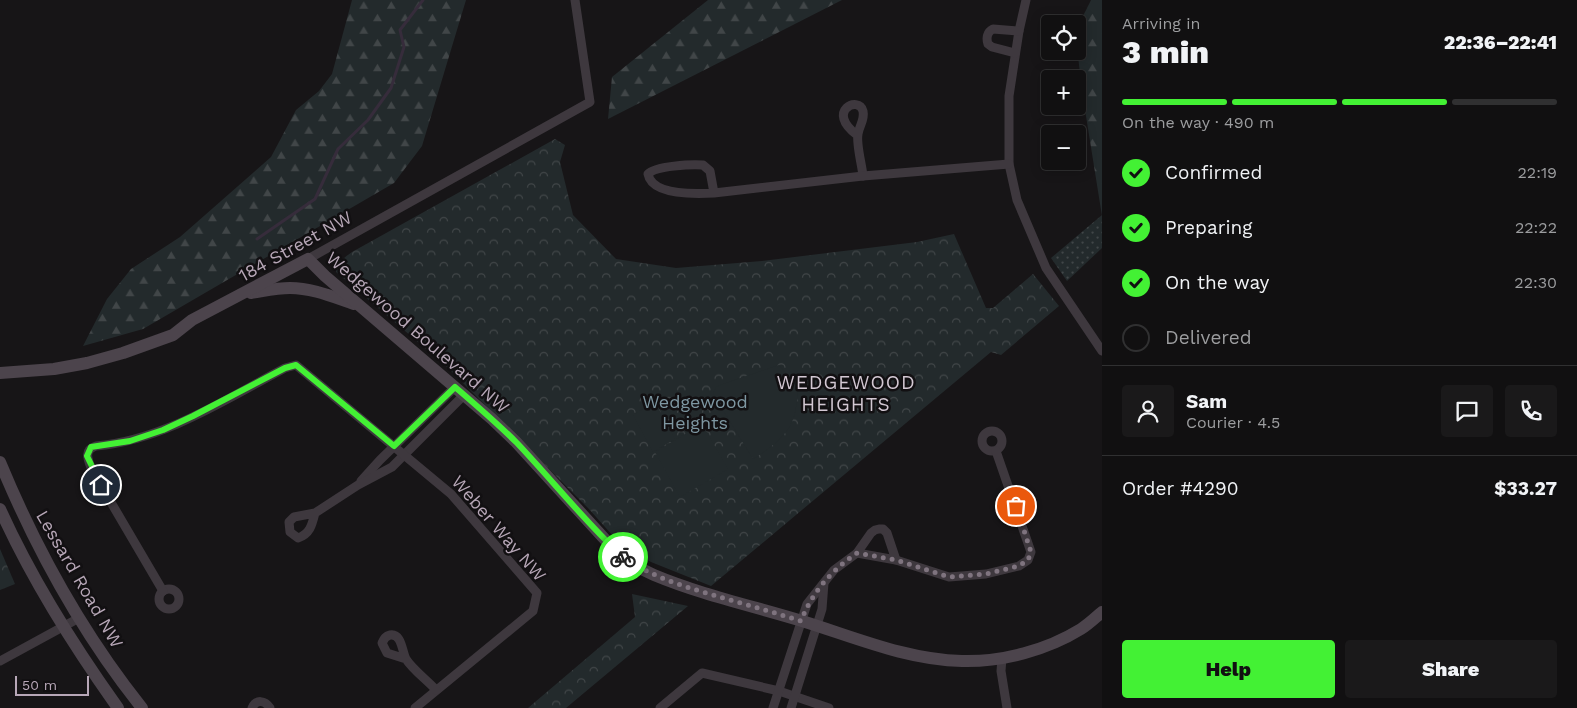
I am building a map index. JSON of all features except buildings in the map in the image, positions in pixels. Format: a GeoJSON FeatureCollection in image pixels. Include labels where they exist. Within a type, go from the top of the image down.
{"type":"FeatureCollection","features":[{"type":"Feature","properties":{"kind":"street","name":"184 Street NW"},"geometry":{"type":"LineString","coordinates":[[0,373],[54,369],[87,363],[124,353],[172,335],[192,320],[308,259],[590,102],[575,0]]}},
{"type":"Feature","properties":{"kind":"street"},"geometry":{"type":"LineString","coordinates":[[1026,0],[1015,53],[1009,96],[1009,164],[1017,200],[1046,268],[1102,351]]}},
{"type":"Feature","properties":{"kind":"street"},"geometry":{"type":"LineString","coordinates":[[1015,53],[992,47],[988,44],[987,38],[989,32],[993,29],[1019,31]]}},
{"type":"Feature","properties":{"kind":"street"},"geometry":{"type":"LineString","coordinates":[[858,135],[863,176]]}},
{"type":"Feature","properties":{"kind":"street"},"geometry":{"type":"LineString","coordinates":[[714,193],[710,171],[703,165],[661,168],[648,174],[651,182],[675,192],[698,194],[714,193],[863,176],[1009,164]]}},
{"type":"Feature","properties":{"kind":"street","name":"Wedgewood Boulevard NW"},"geometry":{"type":"LineString","coordinates":[[308,259],[362,308],[492,419],[516,442],[596,531],[624,558],[654,575],[919,657],[964,661],[1002,658],[1043,647],[1082,628],[1102,612]]}},
{"type":"Feature","properties":{"kind":"street"},"geometry":{"type":"LineString","coordinates":[[244,294],[282,289],[301,289],[322,293],[362,308]]}},
{"type":"Feature","properties":{"kind":"street"},"geometry":{"type":"LineString","coordinates":[[163,591],[92,470],[87,456],[91,447],[130,441],[163,430],[285,368],[296,365],[399,450]]}},
{"type":"Feature","properties":{"kind":"street"},"geometry":{"type":"LineString","coordinates":[[358,485],[399,450],[459,391]]}},
{"type":"Feature","properties":{"kind":"street"},"geometry":{"type":"LineString","coordinates":[[315,513],[358,485],[392,467],[399,450]]}},
{"type":"Feature","properties":{"kind":"street","name":"Weber Way NW"},"geometry":{"type":"LineString","coordinates":[[399,450],[451,494],[537,593],[533,611],[415,708]]}},
{"type":"Feature","properties":{"kind":"street"},"geometry":{"type":"LineString","coordinates":[[857,553],[896,560],[949,577],[986,574],[1019,566],[1028,560],[1031,552],[996,451]]}},
{"type":"Feature","properties":{"kind":"street","name":"Lessard Road NW"},"geometry":{"type":"LineString","coordinates":[[0,462],[39,548],[79,618],[116,674],[142,708]]}},
{"type":"Feature","properties":{"kind":"street","name":"Lessard Road NW"},"geometry":{"type":"LineString","coordinates":[[0,509],[28,566],[63,627],[118,708]]}},
{"type":"Feature","properties":{"kind":"street"},"geometry":{"type":"LineString","coordinates":[[773,708],[807,604],[824,582],[834,570],[857,553],[875,530],[883,529],[887,533],[896,560]]}},
{"type":"Feature","properties":{"kind":"street"},"geometry":{"type":"LineString","coordinates":[[791,708],[822,608],[824,582]]}},
{"type":"Feature","properties":{"kind":"street"},"geometry":{"type":"LineString","coordinates":[[0,661],[79,618]]}},
{"type":"Feature","properties":{"kind":"street"},"geometry":{"type":"LineString","coordinates":[[1002,658],[1001,671],[1007,708]]}},
{"type":"Feature","properties":{"kind":"street"},"geometry":{"type":"LineString","coordinates":[[406,659],[436,690]]}},
{"type":"Feature","properties":{"kind":"street"},"geometry":{"type":"LineString","coordinates":[[660,708],[702,673],[779,691],[829,708]]}},
{"type":"Feature","properties":{"kind":"street"},"geometry":{"type":"LineString","coordinates":[[252,708],[255,703],[261,701],[267,703],[270,708]]}},
{"type":"Feature","properties":{"kind":"green space"},"geometry":{"type":"Polygon","coordinates":[[[352,0],[466,0],[422,146],[394,183],[143,329],[83,346],[107,299],[131,269],[180,237],[271,157],[296,110],[319,91],[332,74],[352,0]]]}},
{"type":"Feature","properties":{"kind":"green space"},"geometry":{"type":"Polygon","coordinates":[[[708,0],[842,0],[608,119],[612,77],[708,0]]]}},
{"type":"Feature","properties":{"kind":"green space"},"geometry":{"type":"Polygon","coordinates":[[[1091,0],[1102,0],[1102,216],[1086,115],[1086,70],[1080,70],[1078,60],[1086,60],[1086,15],[1084,15],[1091,0]]]}},
{"type":"Feature","properties":{"kind":"green space","name":"Wedgewood Heights"},"geometry":{"type":"Polygon","coordinates":[[[555,139],[565,145],[560,162],[573,215],[616,259],[676,268],[762,261],[917,242],[954,234],[986,308],[993,308],[1033,274],[1059,306],[1001,355],[991,352],[711,586],[651,562],[622,546],[588,508],[446,366],[336,272],[339,263],[352,252],[555,139]]]}},
{"type":"Feature","properties":{"kind":"green space"},"geometry":{"type":"Polygon","coordinates":[[[1102,215],[1102,248],[1067,281],[1051,258],[1102,215]]]}},
{"type":"Feature","properties":{"kind":"green space"},"geometry":{"type":"Polygon","coordinates":[[[779,365],[791,380],[798,393],[794,416],[781,438],[753,459],[713,394],[716,387],[779,365]]]}},
{"type":"Feature","properties":{"kind":"green space"},"geometry":{"type":"Polygon","coordinates":[[[655,402],[675,439],[653,452],[633,415],[655,402]]]}},
{"type":"Feature","properties":{"kind":"green space"},"geometry":{"type":"Polygon","coordinates":[[[702,424],[728,469],[680,497],[655,452],[702,424]]]}},
{"type":"Feature","properties":{"kind":"green space"},"geometry":{"type":"Polygon","coordinates":[[[0,549],[15,584],[0,590],[0,549]]]}},
{"type":"Feature","properties":{"kind":"green space"},"geometry":{"type":"Polygon","coordinates":[[[632,594],[688,606],[566,708],[528,708],[635,617],[632,594]]]}},
{"type":"Feature","properties":{"kind":"waterway"},"geometry":{"type":"LineString","coordinates":[[257,239],[315,199],[338,149],[368,120],[391,88],[404,47],[400,30],[423,0]]}},
{"type":"Feature","properties":{"kind":"way so far"},"geometry":{"type":"LineString","coordinates":[[623,557],[654,575],[801,621],[807,604],[834,570],[857,553],[896,560],[949,577],[967,577],[1019,566],[1028,560],[1031,552],[1016,506]]}},
{"type":"Feature","properties":{"kind":"district","name":"WEDGEWOOD HEIGHTS"},"geometry":{"type":"Point","coordinates":[846,393]}},
{"type":"Feature","properties":{"kind":"route"},"geometry":{"type":"LineString","coordinates":[[101,485],[92,470],[87,456],[91,447],[130,441],[163,430],[285,368],[296,365],[394,446],[455,387],[516,442],[596,531],[623,557]]}}]}
